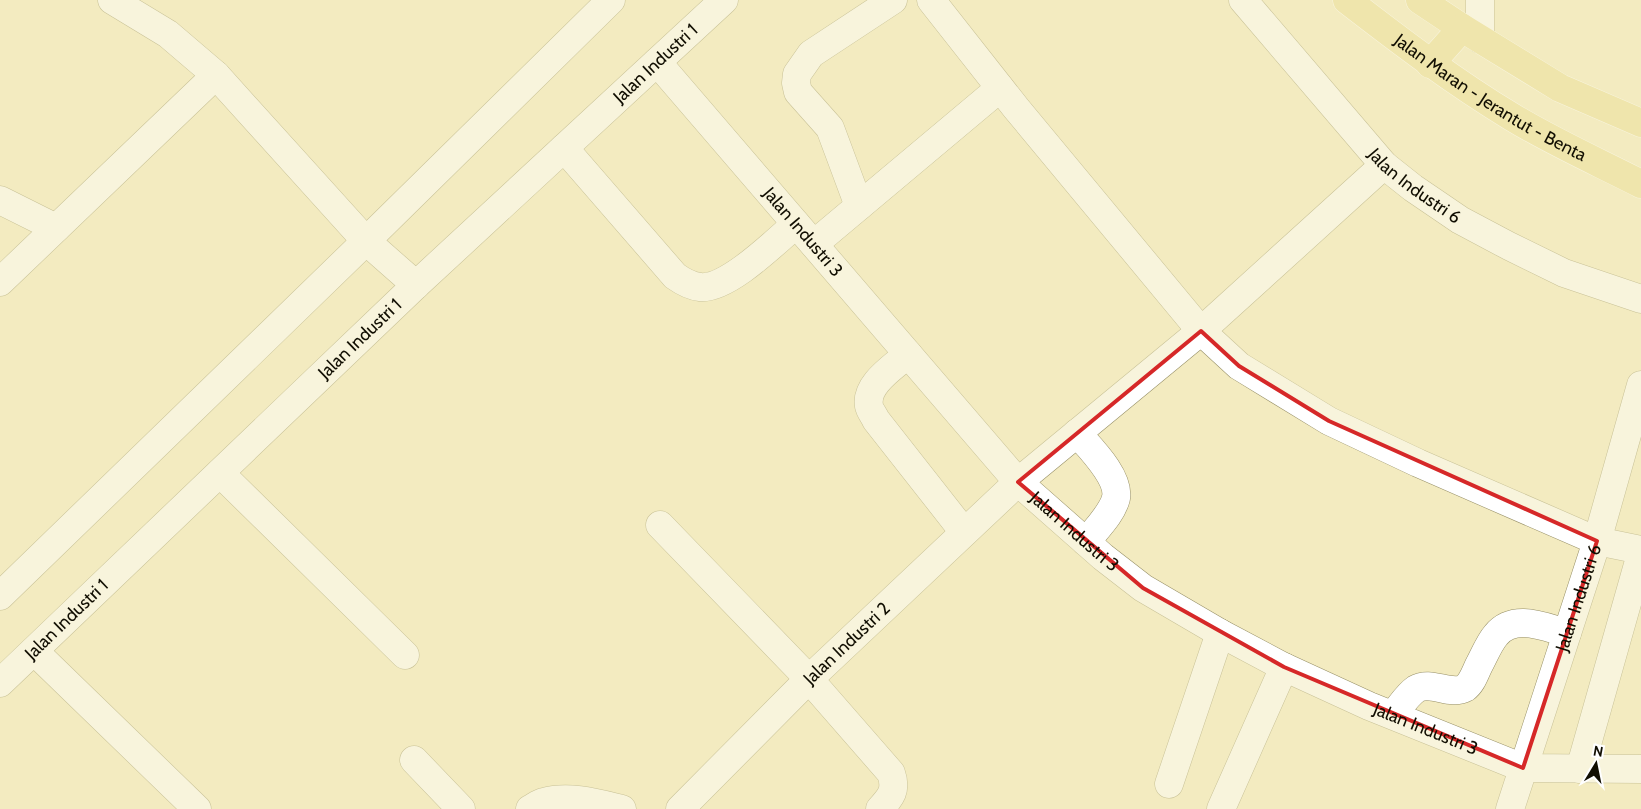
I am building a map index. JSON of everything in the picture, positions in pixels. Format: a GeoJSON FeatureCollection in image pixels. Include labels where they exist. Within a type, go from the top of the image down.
{"type":"FeatureCollection","features":[{"type":"Feature","properties":{"kind":"main road","name":"Jalan Maran - Jerantut - Benta"},"geometry":{"type":"LineString","coordinates":[[1347,0],[1430,64],[1512,118],[1641,184]]}},
{"type":"Feature","properties":{"kind":"main road"},"geometry":{"type":"LineString","coordinates":[[1420,0],[1560,88],[1641,123]]}},
{"type":"Feature","properties":{"kind":"main road"},"geometry":{"type":"LineString","coordinates":[[1430,64],[1471,33]]}},
{"type":"Feature","properties":{"kind":"street"},"geometry":{"type":"LineString","coordinates":[[112,0],[168,34],[216,75],[366,241],[416,285]]}},
{"type":"Feature","properties":{"kind":"street"},"geometry":{"type":"LineString","coordinates":[[0,596],[611,0]]}},
{"type":"Feature","properties":{"kind":"street","name":"Jalan Industri 1"},"geometry":{"type":"LineString","coordinates":[[0,684],[416,285],[724,0]]}},
{"type":"Feature","properties":{"kind":"street"},"geometry":{"type":"LineString","coordinates":[[859,206],[830,128],[798,92],[797,74],[810,54],[893,0]]}},
{"type":"Feature","properties":{"kind":"street"},"geometry":{"type":"LineString","coordinates":[[931,0],[1000,88],[1201,331],[1239,366],[1330,421],[1418,463],[1596,541],[1641,550]]}},
{"type":"Feature","properties":{"kind":"street","name":"Jalan Industri 6"},"geometry":{"type":"LineString","coordinates":[[1242,0],[1384,165],[1414,188],[1460,220],[1564,273],[1641,299]]}},
{"type":"Feature","properties":{"kind":"street"},"geometry":{"type":"LineString","coordinates":[[1471,33],[1480,0]]}},
{"type":"Feature","properties":{"kind":"street","name":"Jalan Industri 3"},"geometry":{"type":"LineString","coordinates":[[657,62],[1018,482],[1086,542],[1143,588],[1220,633],[1284,667],[1393,715],[1523,768],[1580,770],[1641,769]]}},
{"type":"Feature","properties":{"kind":"street"},"geometry":{"type":"LineString","coordinates":[[0,282],[216,75]]}},
{"type":"Feature","properties":{"kind":"street"},"geometry":{"type":"LineString","coordinates":[[564,148],[674,276],[685,283],[699,287],[714,286],[805,234],[859,206],[1000,88]]}},
{"type":"Feature","properties":{"kind":"street","name":"Jalan Industri 2"},"geometry":{"type":"LineString","coordinates":[[680,809],[809,679],[1018,482],[1201,331],[1384,165]]}},
{"type":"Feature","properties":{"kind":"street"},"geometry":{"type":"LineString","coordinates":[[0,200],[56,228]]}},
{"type":"Feature","properties":{"kind":"street"},"geometry":{"type":"LineString","coordinates":[[908,354],[874,385],[869,400],[870,408],[876,420],[964,532]]}},
{"type":"Feature","properties":{"kind":"street","name":"Jalan Industri 6"},"geometry":{"type":"LineString","coordinates":[[1510,809],[1596,541],[1632,444],[1641,385]]}},
{"type":"Feature","properties":{"kind":"street"},"geometry":{"type":"LineString","coordinates":[[1077,433],[1112,475],[1116,489],[1116,498],[1110,510],[1086,542]]}},
{"type":"Feature","properties":{"kind":"street"},"geometry":{"type":"LineString","coordinates":[[220,473],[405,655]]}},
{"type":"Feature","properties":{"kind":"street"},"geometry":{"type":"LineString","coordinates":[[660,525],[809,679],[891,774],[895,784],[892,793],[880,809]]}},
{"type":"Feature","properties":{"kind":"street"},"geometry":{"type":"LineString","coordinates":[[1580,770],[1641,554]]}},
{"type":"Feature","properties":{"kind":"street"},"geometry":{"type":"LineString","coordinates":[[1393,715],[1416,689],[1425,686],[1453,690],[1464,688],[1470,682],[1495,636],[1503,628],[1514,623],[1523,622],[1567,633]]}},
{"type":"Feature","properties":{"kind":"street"},"geometry":{"type":"LineString","coordinates":[[1169,784],[1220,633]]}},
{"type":"Feature","properties":{"kind":"street"},"geometry":{"type":"LineString","coordinates":[[34,651],[197,809]]}},
{"type":"Feature","properties":{"kind":"street"},"geometry":{"type":"LineString","coordinates":[[1221,809],[1284,667]]}},
{"type":"Feature","properties":{"kind":"street"},"geometry":{"type":"LineString","coordinates":[[414,760],[461,809]]}},
{"type":"Feature","properties":{"kind":"street"},"geometry":{"type":"LineString","coordinates":[[530,809],[542,802],[569,800],[595,802],[622,809]]}},
{"type":"Feature","properties":{"kind":"highlighted area"},"geometry":{"type":"Polygon","coordinates":[[[1201,331],[1239,366],[1329,421],[1597,541],[1523,768],[1284,667],[1143,588],[1018,482],[1201,331]]]}}]}
